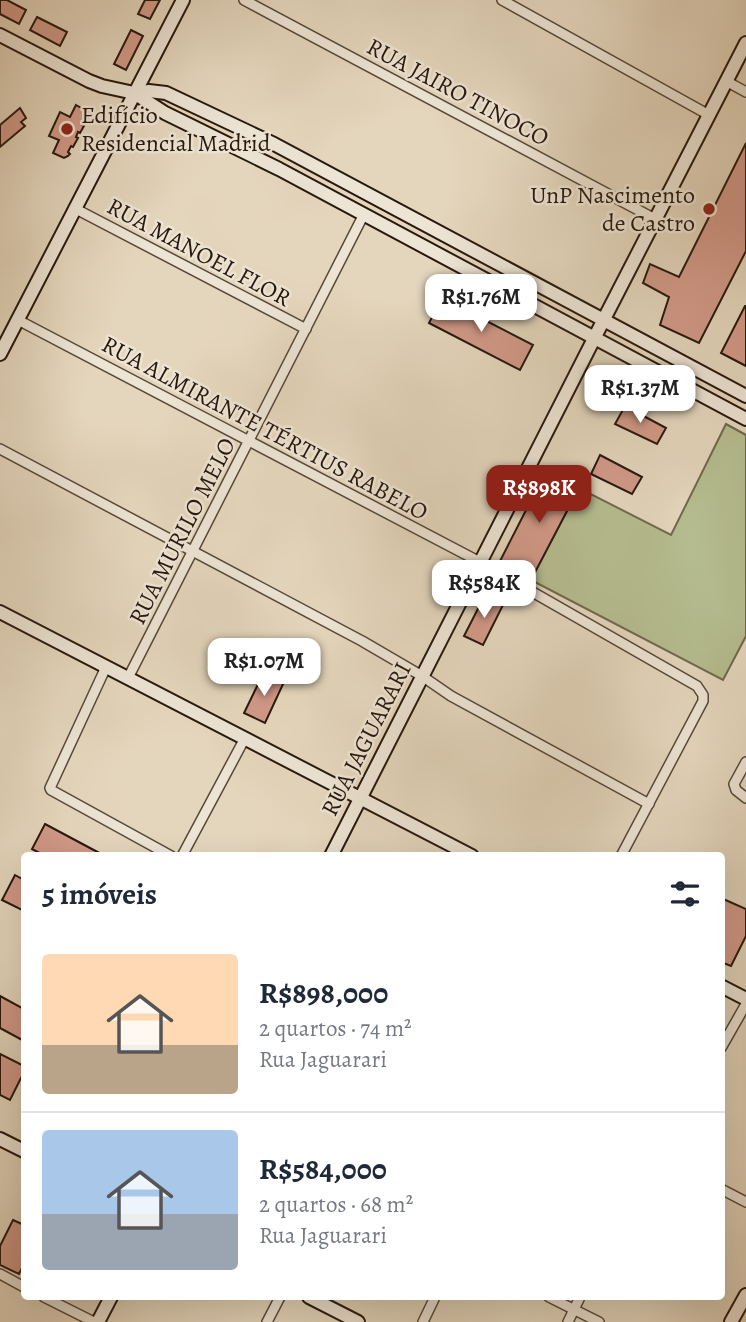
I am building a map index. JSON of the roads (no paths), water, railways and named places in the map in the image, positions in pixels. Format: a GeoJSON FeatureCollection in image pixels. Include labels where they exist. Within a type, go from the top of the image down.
{"type":"FeatureCollection","features":[{"type":"Feature","properties":{"kind":"main road"},"geometry":{"type":"LineString","coordinates":[[0,354],[183,0]]}},
{"type":"Feature","properties":{"kind":"main road"},"geometry":{"type":"LineString","coordinates":[[0,35],[89,80],[134,93],[166,93],[274,144],[741,394],[745,419]]}},
{"type":"Feature","properties":{"kind":"main road","name":"RUA JAGUARARI"},"geometry":{"type":"LineString","coordinates":[[333,852],[746,43]]}},
{"type":"Feature","properties":{"kind":"main road"},"geometry":{"type":"LineString","coordinates":[[134,93],[165,113],[279,169],[745,419]]}},
{"type":"Feature","properties":{"kind":"main road"},"geometry":{"type":"LineString","coordinates":[[274,144],[279,169]]}},
{"type":"Feature","properties":{"kind":"main road"},"geometry":{"type":"LineString","coordinates":[[425,248],[464,245]]}},
{"type":"Feature","properties":{"kind":"main road"},"geometry":{"type":"LineString","coordinates":[[1,616],[128,678],[464,852]]}},
{"type":"Feature","properties":{"kind":"main road"},"geometry":{"type":"LineString","coordinates":[[725,989],[746,1002]]}},
{"type":"Feature","properties":{"kind":"main road"},"geometry":{"type":"LineString","coordinates":[[0,1140],[21,1150]]}},
{"type":"Feature","properties":{"kind":"main road"},"geometry":{"type":"LineString","coordinates":[[731,1322],[746,1295]]}},
{"type":"Feature","properties":{"kind":"main road"},"geometry":{"type":"LineString","coordinates":[[96,1322],[109,1300]]}},
{"type":"Feature","properties":{"kind":"main road"},"geometry":{"type":"LineString","coordinates":[[315,1300],[358,1322]]}},
{"type":"Feature","properties":{"kind":"street","name":"RUA JAIRO TINOCO"},"geometry":{"type":"LineString","coordinates":[[244,0],[655,219]]}},
{"type":"Feature","properties":{"kind":"street"},"geometry":{"type":"LineString","coordinates":[[502,0],[709,115]]}},
{"type":"Feature","properties":{"kind":"street"},"geometry":{"type":"LineString","coordinates":[[726,81],[746,92]]}},
{"type":"Feature","properties":{"kind":"street","name":"RUA MANOEL FLOR"},"geometry":{"type":"LineString","coordinates":[[74,208],[306,329]]}},
{"type":"Feature","properties":{"kind":"street","name":"RUA MURILO MELO"},"geometry":{"type":"LineString","coordinates":[[128,678],[363,214]]}},
{"type":"Feature","properties":{"kind":"street","name":"RUA ALMIRANTE TÉRTIUS RABELO"},"geometry":{"type":"LineString","coordinates":[[18,320],[480,562],[701,690],[703,701],[649,804]]}},
{"type":"Feature","properties":{"kind":"street"},"geometry":{"type":"LineString","coordinates":[[0,449],[362,641],[451,696],[649,804],[623,852]]}},
{"type":"Feature","properties":{"kind":"street"},"geometry":{"type":"LineString","coordinates":[[106,667],[50,788],[164,852]]}},
{"type":"Feature","properties":{"kind":"street"},"geometry":{"type":"LineString","coordinates":[[184,852],[245,738]]}},
{"type":"Feature","properties":{"kind":"street"},"geometry":{"type":"LineString","coordinates":[[746,762],[734,786],[746,799]]}},
{"type":"Feature","properties":{"kind":"street"},"geometry":{"type":"LineString","coordinates":[[725,1041],[746,1002]]}},
{"type":"Feature","properties":{"kind":"street"},"geometry":{"type":"LineString","coordinates":[[725,1191],[746,1202]]}},
{"type":"Feature","properties":{"kind":"street"},"geometry":{"type":"LineString","coordinates":[[0,1274],[21,1285]]}},
{"type":"Feature","properties":{"kind":"street"},"geometry":{"type":"LineString","coordinates":[[50,1300],[96,1322]]}},
{"type":"Feature","properties":{"kind":"street"},"geometry":{"type":"LineString","coordinates":[[267,1322],[278,1300]]}},
{"type":"Feature","properties":{"kind":"street"},"geometry":{"type":"LineString","coordinates":[[423,1322],[434,1300]]}},
{"type":"Feature","properties":{"kind":"street"},"geometry":{"type":"LineString","coordinates":[[556,1300],[599,1322]]}},
{"type":"Feature","properties":{"kind":"street"},"geometry":{"type":"LineString","coordinates":[[568,1322],[578,1300]]}},
{"type":"Feature","properties":{"kind":"place","name":"Edifício Residencial Madrid"},"geometry":{"type":"Point","coordinates":[67,129]}},
{"type":"Feature","properties":{"kind":"place","name":"UnP Nascimento de Castro"},"geometry":{"type":"Point","coordinates":[709,209]}}]}
